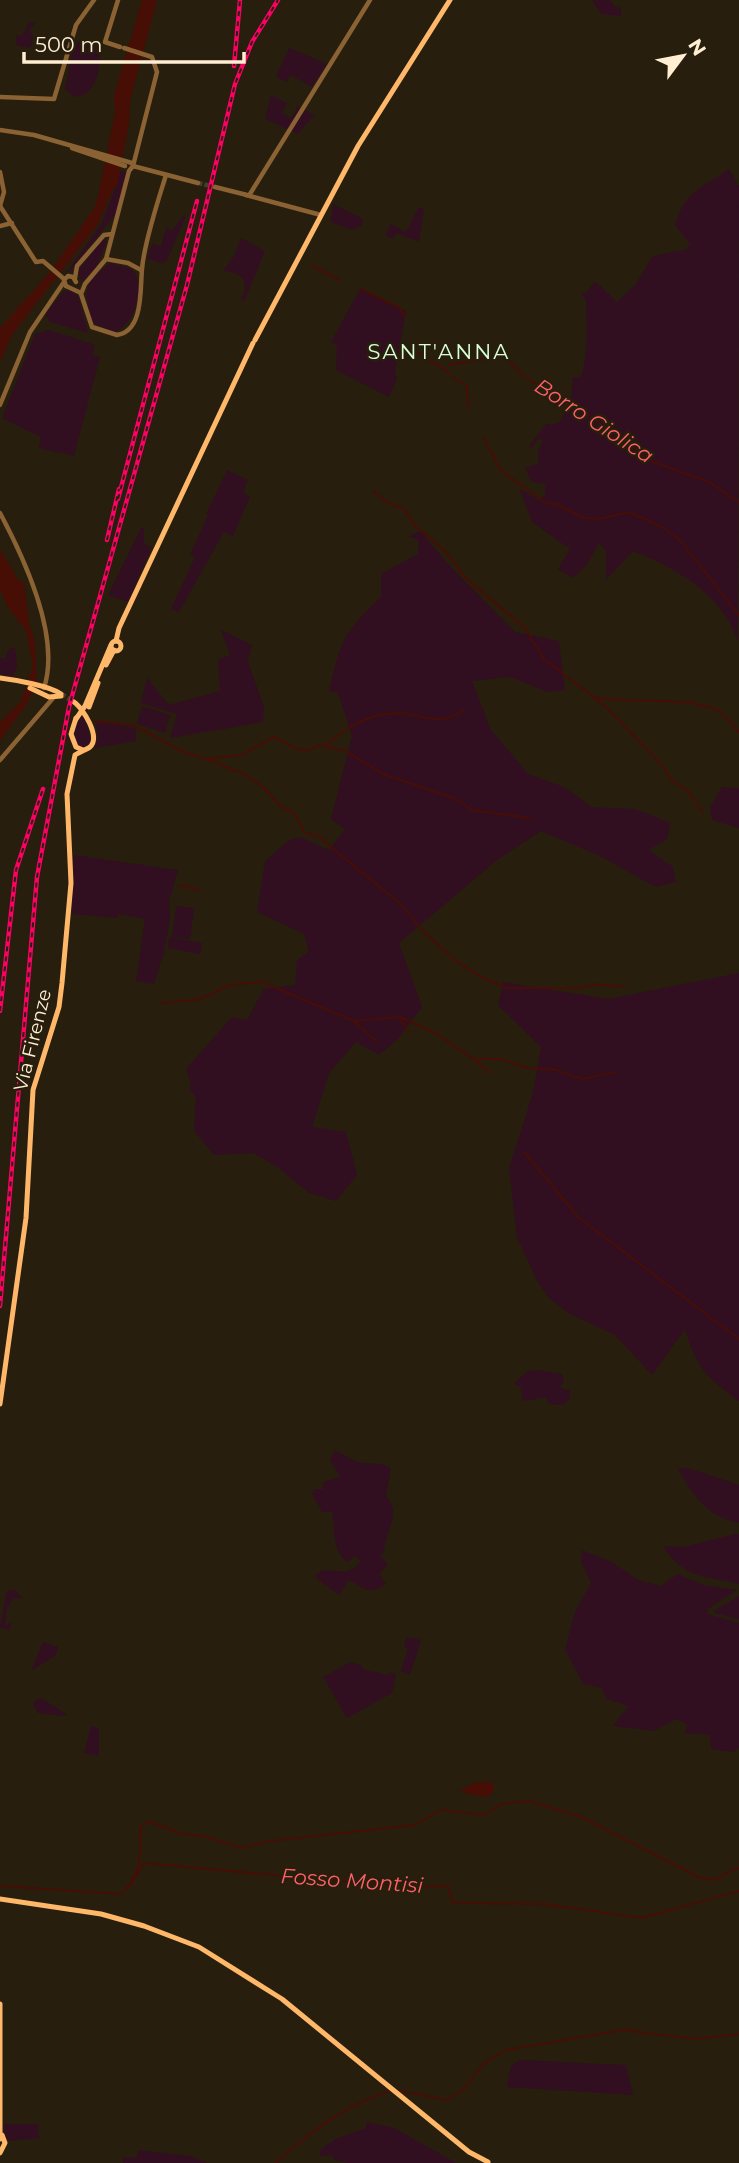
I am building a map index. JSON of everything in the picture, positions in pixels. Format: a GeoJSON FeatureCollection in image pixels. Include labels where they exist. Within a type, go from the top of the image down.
{"type":"FeatureCollection","features":[{"type":"Feature","properties":{"kind":"main road"},"geometry":{"type":"LineString","coordinates":[[76,719],[85,711],[116,645],[118,631],[255,341],[354,156],[450,0]]}},
{"type":"Feature","properties":{"kind":"main road"},"geometry":{"type":"LineString","coordinates":[[74,703],[81,701],[89,692],[116,645]]}},
{"type":"Feature","properties":{"kind":"main road"},"geometry":{"type":"LineString","coordinates":[[0,679],[40,688],[54,687],[59,695]]}},
{"type":"Feature","properties":{"kind":"main road"},"geometry":{"type":"LineString","coordinates":[[40,688],[45,695],[59,695]]}},
{"type":"Feature","properties":{"kind":"main road"},"geometry":{"type":"LineString","coordinates":[[71,767],[75,755],[90,747],[93,740],[85,711],[89,692]]}},
{"type":"Feature","properties":{"kind":"main road"},"geometry":{"type":"LineString","coordinates":[[74,703],[85,711]]}},
{"type":"Feature","properties":{"kind":"main road"},"geometry":{"type":"LineString","coordinates":[[74,703],[76,719],[71,734],[74,745],[83,750]]}},
{"type":"Feature","properties":{"kind":"main road","name":"Via Firenze"},"geometry":{"type":"LineString","coordinates":[[0,1404],[26,1218],[33,1090],[59,1007],[62,983],[71,883],[67,794],[71,767],[71,734]]}},
{"type":"Feature","properties":{"kind":"main road"},"geometry":{"type":"LineString","coordinates":[[0,1899],[13,1903],[74,1908],[162,1933],[209,1954],[272,1992],[412,2106],[486,2162]]}},
{"type":"Feature","properties":{"kind":"main road"},"geometry":{"type":"LineString","coordinates":[[0,1907],[13,1903]]}},
{"type":"Feature","properties":{"kind":"main road"},"geometry":{"type":"LineString","coordinates":[[0,2004],[1,2140],[5,2143],[0,2153],[0,2162]]}},
{"type":"Feature","properties":{"kind":"street"},"geometry":{"type":"LineString","coordinates":[[0,97],[54,99],[76,25],[94,0]]}},
{"type":"Feature","properties":{"kind":"street"},"geometry":{"type":"LineString","coordinates":[[82,293],[85,284],[106,259],[127,165],[157,72],[149,57],[105,42],[118,0]]}},
{"type":"Feature","properties":{"kind":"street"},"geometry":{"type":"LineString","coordinates":[[249,195],[370,0]]}},
{"type":"Feature","properties":{"kind":"street"},"geometry":{"type":"LineString","coordinates":[[0,130],[34,135],[103,158],[198,183]]}},
{"type":"Feature","properties":{"kind":"street"},"geometry":{"type":"LineString","coordinates":[[0,172],[4,192],[2,206],[25,244],[65,280],[85,284]]}},
{"type":"Feature","properties":{"kind":"street"},"geometry":{"type":"LineString","coordinates":[[112,234],[104,235],[77,266],[75,282],[82,293],[92,327],[122,335],[139,307],[143,292],[141,270],[166,175]]}},
{"type":"Feature","properties":{"kind":"street"},"geometry":{"type":"LineString","coordinates":[[215,187],[322,215]]}},
{"type":"Feature","properties":{"kind":"street"},"geometry":{"type":"LineString","coordinates":[[0,226],[8,222],[13,224]]}},
{"type":"Feature","properties":{"kind":"street"},"geometry":{"type":"LineString","coordinates":[[106,259],[141,270]]}},
{"type":"Feature","properties":{"kind":"street"},"geometry":{"type":"LineString","coordinates":[[65,280],[75,282]]}},
{"type":"Feature","properties":{"kind":"street"},"geometry":{"type":"LineString","coordinates":[[0,405],[22,349],[65,280]]}},
{"type":"Feature","properties":{"kind":"street"},"geometry":{"type":"LineString","coordinates":[[0,513],[22,558],[38,603],[46,637],[48,673],[54,687]]}},
{"type":"Feature","properties":{"kind":"street"},"geometry":{"type":"LineString","coordinates":[[40,688],[48,673]]}},
{"type":"Feature","properties":{"kind":"street"},"geometry":{"type":"LineString","coordinates":[[44,707],[45,695]]}},
{"type":"Feature","properties":{"kind":"street"},"geometry":{"type":"LineString","coordinates":[[0,760],[44,707],[59,695]]}},
{"type":"Feature","properties":{"kind":"shaded area"},"geometry":{"type":"Polygon","coordinates":[[[142,0],[157,0],[130,101],[129,124],[117,186],[113,189],[98,224],[12,335],[0,362],[0,328],[50,272],[96,205],[115,113],[114,95],[142,0]]]}},
{"type":"Feature","properties":{"kind":"shaded area"},"geometry":{"type":"Polygon","coordinates":[[[592,0],[610,0],[615,7],[621,8],[621,16],[601,14],[592,0]]]}},
{"type":"Feature","properties":{"kind":"shaded area"},"geometry":{"type":"Polygon","coordinates":[[[29,22],[35,23],[29,31],[34,38],[30,48],[16,45],[16,35],[22,36],[29,22]]]}},
{"type":"Feature","properties":{"kind":"shaded area"},"geometry":{"type":"Polygon","coordinates":[[[89,39],[98,52],[98,72],[90,90],[75,97],[65,89],[74,44],[89,39]]]}},
{"type":"Feature","properties":{"kind":"shaded area"},"geometry":{"type":"Polygon","coordinates":[[[289,48],[327,64],[312,87],[291,75],[287,82],[276,77],[289,48]]]}},
{"type":"Feature","properties":{"kind":"shaded area"},"geometry":{"type":"Polygon","coordinates":[[[271,95],[287,103],[282,113],[291,118],[298,106],[314,115],[298,134],[265,119],[271,95]]]}},
{"type":"Feature","properties":{"kind":"shaded area"},"geometry":{"type":"Polygon","coordinates":[[[729,169],[739,186],[738,641],[721,610],[696,585],[666,566],[633,551],[606,580],[606,551],[599,543],[586,566],[573,578],[558,569],[570,549],[532,522],[519,488],[539,500],[545,495],[545,484],[532,482],[525,468],[538,464],[538,451],[543,441],[539,438],[532,448],[529,446],[547,423],[552,425],[561,421],[571,398],[573,377],[581,377],[587,329],[586,300],[580,293],[586,293],[595,281],[617,302],[635,285],[653,256],[687,249],[690,244],[675,225],[679,213],[696,191],[729,169]]]}},
{"type":"Feature","properties":{"kind":"shaded area"},"geometry":{"type":"Polygon","coordinates":[[[121,171],[127,173],[118,211],[66,273],[102,223],[121,171]]]}},
{"type":"Feature","properties":{"kind":"shaded area"},"geometry":{"type":"Polygon","coordinates":[[[333,204],[363,219],[362,225],[352,230],[331,222],[333,204]]]}},
{"type":"Feature","properties":{"kind":"shaded area"},"geometry":{"type":"Polygon","coordinates":[[[419,207],[424,209],[419,242],[396,233],[393,239],[385,235],[391,224],[406,232],[419,207]]]}},
{"type":"Feature","properties":{"kind":"shaded area"},"geometry":{"type":"Polygon","coordinates":[[[184,215],[186,216],[167,260],[162,264],[147,258],[152,244],[161,246],[166,228],[172,230],[184,215]]]}},
{"type":"Feature","properties":{"kind":"shaded area"},"geometry":{"type":"Polygon","coordinates":[[[104,238],[107,241],[96,268],[81,282],[78,271],[104,238]]]}},
{"type":"Feature","properties":{"kind":"shaded area"},"geometry":{"type":"Polygon","coordinates":[[[241,238],[265,251],[244,301],[241,299],[245,287],[242,278],[235,273],[223,271],[234,256],[241,238]]]}},
{"type":"Feature","properties":{"kind":"shaded area"},"geometry":{"type":"Polygon","coordinates":[[[111,263],[132,269],[138,285],[137,304],[133,313],[122,328],[115,332],[93,323],[87,295],[90,282],[111,263]]]}},
{"type":"Feature","properties":{"kind":"shaded area"},"geometry":{"type":"Polygon","coordinates":[[[360,289],[406,311],[395,371],[397,379],[389,397],[336,370],[337,346],[331,342],[360,289]]]}},
{"type":"Feature","properties":{"kind":"shaded area"},"geometry":{"type":"Polygon","coordinates":[[[73,290],[78,296],[88,333],[50,322],[45,314],[64,291],[73,290]]]}},
{"type":"Feature","properties":{"kind":"shaded area"},"geometry":{"type":"Polygon","coordinates":[[[49,330],[95,345],[92,355],[100,357],[74,456],[39,448],[41,437],[2,418],[35,334],[49,330]]]}},
{"type":"Feature","properties":{"kind":"shaded area"},"geometry":{"type":"Polygon","coordinates":[[[227,470],[248,480],[243,492],[250,497],[233,536],[224,532],[179,612],[171,609],[195,557],[190,555],[208,515],[206,514],[227,470]]]}},
{"type":"Feature","properties":{"kind":"shaded area"},"geometry":{"type":"Polygon","coordinates":[[[141,528],[144,528],[144,544],[152,547],[128,602],[108,595],[141,528]]]}},
{"type":"Feature","properties":{"kind":"shaded area"},"geometry":{"type":"Polygon","coordinates":[[[420,531],[448,564],[515,632],[559,641],[565,690],[548,692],[510,677],[472,681],[491,730],[528,774],[564,787],[591,807],[635,809],[670,823],[668,838],[649,850],[673,867],[676,882],[656,887],[600,856],[541,831],[497,860],[399,943],[422,1007],[398,1039],[379,1055],[356,1042],[329,1073],[312,1127],[346,1132],[357,1175],[336,1201],[309,1193],[276,1166],[253,1153],[214,1155],[194,1131],[196,1097],[189,1089],[191,1083],[186,1069],[232,1017],[247,1020],[264,989],[295,985],[297,960],[309,951],[304,934],[257,912],[265,861],[289,840],[300,837],[329,850],[345,829],[331,819],[352,736],[338,692],[329,692],[333,675],[345,639],[358,620],[381,597],[381,574],[418,554],[418,539],[408,537],[420,531]]]}},
{"type":"Feature","properties":{"kind":"shaded area"},"geometry":{"type":"Polygon","coordinates":[[[0,549],[19,581],[24,582],[29,623],[35,641],[37,683],[25,707],[0,741],[0,722],[21,701],[33,667],[26,631],[7,606],[0,589],[0,549]]]}},
{"type":"Feature","properties":{"kind":"shaded area"},"geometry":{"type":"Polygon","coordinates":[[[221,630],[252,645],[248,662],[264,707],[263,722],[170,738],[177,714],[141,703],[147,678],[169,705],[220,691],[218,660],[230,655],[221,630]]]}},
{"type":"Feature","properties":{"kind":"shaded area"},"geometry":{"type":"Polygon","coordinates":[[[15,647],[17,666],[13,676],[0,674],[0,658],[6,658],[8,650],[15,647]]]}},
{"type":"Feature","properties":{"kind":"shaded area"},"geometry":{"type":"Polygon","coordinates":[[[142,706],[170,715],[165,733],[137,724],[142,706]]]}},
{"type":"Feature","properties":{"kind":"shaded area"},"geometry":{"type":"Polygon","coordinates":[[[84,712],[91,742],[82,748],[77,746],[75,733],[84,712]]]}},
{"type":"Feature","properties":{"kind":"shaded area"},"geometry":{"type":"Polygon","coordinates":[[[95,721],[136,728],[136,741],[95,748],[98,737],[95,721]]]}},
{"type":"Feature","properties":{"kind":"shaded area"},"geometry":{"type":"Polygon","coordinates":[[[722,787],[739,788],[739,828],[712,820],[710,807],[722,787]]]}},
{"type":"Feature","properties":{"kind":"shaded area"},"geometry":{"type":"Polygon","coordinates":[[[73,855],[178,870],[169,901],[170,919],[164,952],[154,984],[136,982],[145,919],[119,914],[118,918],[72,914],[73,855]]]}},
{"type":"Feature","properties":{"kind":"shaded area"},"geometry":{"type":"Polygon","coordinates":[[[176,906],[194,908],[190,939],[172,937],[176,906]]]}},
{"type":"Feature","properties":{"kind":"shaded area"},"geometry":{"type":"Polygon","coordinates":[[[169,937],[202,943],[200,954],[168,948],[169,937]]]}},
{"type":"Feature","properties":{"kind":"shaded area"},"geometry":{"type":"Polygon","coordinates":[[[739,973],[739,1401],[704,1371],[685,1329],[652,1375],[615,1335],[568,1313],[549,1298],[537,1281],[517,1237],[509,1168],[533,1093],[541,1047],[498,1005],[503,982],[608,999],[739,973]]]}},
{"type":"Feature","properties":{"kind":"shaded area"},"geometry":{"type":"Polygon","coordinates":[[[528,1371],[562,1374],[564,1381],[560,1387],[570,1391],[570,1398],[563,1405],[549,1404],[546,1397],[523,1401],[520,1386],[513,1384],[528,1371]]]}},
{"type":"Feature","properties":{"kind":"shaded area"},"geometry":{"type":"Polygon","coordinates":[[[335,1451],[359,1462],[380,1464],[391,1469],[386,1496],[391,1503],[393,1516],[384,1553],[380,1555],[388,1565],[379,1574],[386,1584],[375,1590],[367,1590],[349,1580],[339,1595],[317,1579],[316,1574],[324,1570],[348,1571],[361,1561],[355,1556],[347,1562],[342,1557],[335,1539],[332,1512],[322,1512],[312,1494],[315,1489],[323,1489],[323,1482],[340,1477],[330,1460],[335,1451]]]}},
{"type":"Feature","properties":{"kind":"shaded area"},"geometry":{"type":"Polygon","coordinates":[[[678,1468],[691,1469],[739,1485],[739,1523],[718,1516],[702,1504],[678,1468]]]}},
{"type":"Feature","properties":{"kind":"shaded area"},"geometry":{"type":"Polygon","coordinates":[[[739,1534],[739,1584],[687,1570],[678,1564],[663,1546],[683,1547],[739,1534]]]}},
{"type":"Feature","properties":{"kind":"shaded area"},"geometry":{"type":"Polygon","coordinates":[[[582,1550],[612,1562],[638,1580],[660,1586],[678,1574],[704,1585],[737,1590],[709,1608],[707,1614],[739,1623],[739,1748],[734,1752],[711,1749],[710,1735],[685,1733],[687,1724],[676,1719],[654,1731],[613,1726],[628,1706],[606,1699],[602,1688],[583,1684],[565,1649],[575,1612],[591,1583],[581,1562],[582,1550]]]}},
{"type":"Feature","properties":{"kind":"shaded area"},"geometry":{"type":"Polygon","coordinates":[[[15,1590],[23,1598],[13,1598],[7,1608],[5,1626],[12,1622],[9,1630],[0,1627],[7,1591],[15,1590]]]}},
{"type":"Feature","properties":{"kind":"shaded area"},"geometry":{"type":"Polygon","coordinates":[[[739,1596],[739,1619],[715,1613],[714,1611],[739,1596]]]}},
{"type":"Feature","properties":{"kind":"shaded area"},"geometry":{"type":"Polygon","coordinates":[[[406,1637],[421,1640],[410,1675],[401,1671],[408,1649],[404,1647],[406,1637]]]}},
{"type":"Feature","properties":{"kind":"shaded area"},"geometry":{"type":"Polygon","coordinates":[[[43,1642],[58,1647],[56,1655],[31,1671],[43,1642]]]}},
{"type":"Feature","properties":{"kind":"shaded area"},"geometry":{"type":"Polygon","coordinates":[[[351,1662],[361,1665],[363,1669],[388,1675],[389,1672],[396,1674],[392,1693],[347,1718],[323,1677],[351,1662]]]}},
{"type":"Feature","properties":{"kind":"shaded area"},"geometry":{"type":"Polygon","coordinates":[[[43,1699],[66,1714],[65,1716],[38,1713],[33,1704],[36,1700],[43,1699]]]}},
{"type":"Feature","properties":{"kind":"shaded area"},"geometry":{"type":"Polygon","coordinates":[[[91,1726],[99,1728],[99,1756],[84,1753],[91,1726]]]}},
{"type":"Feature","properties":{"kind":"shaded area"},"geometry":{"type":"Polygon","coordinates":[[[473,1783],[494,1784],[494,1791],[487,1797],[459,1792],[473,1783]]]}},
{"type":"Feature","properties":{"kind":"shaded area"},"geometry":{"type":"Polygon","coordinates":[[[520,2060],[626,2065],[633,2095],[507,2087],[511,2066],[520,2060]]]}},
{"type":"Feature","properties":{"kind":"shaded area"},"geometry":{"type":"Polygon","coordinates":[[[367,2122],[394,2128],[456,2163],[348,2163],[334,2160],[332,2155],[320,2156],[321,2149],[336,2139],[366,2128],[367,2122]]]}},
{"type":"Feature","properties":{"kind":"shaded area"},"geometry":{"type":"Polygon","coordinates":[[[3,2124],[39,2124],[38,2134],[41,2138],[9,2141],[5,2137],[3,2124]]]}},
{"type":"Feature","properties":{"kind":"shaded area"},"geometry":{"type":"Polygon","coordinates":[[[138,2150],[190,2156],[208,2163],[123,2163],[123,2157],[137,2158],[138,2150]]]}},
{"type":"Feature","properties":{"kind":"waterway"},"geometry":{"type":"LineString","coordinates":[[312,266],[340,280]]}},
{"type":"Feature","properties":{"kind":"waterway"},"geometry":{"type":"LineString","coordinates":[[361,289],[400,308],[404,316]]}},
{"type":"Feature","properties":{"kind":"waterway"},"geometry":{"type":"LineString","coordinates":[[419,353],[449,373]]}},
{"type":"Feature","properties":{"kind":"waterway","name":"Borro Giolica"},"geometry":{"type":"LineString","coordinates":[[449,365],[503,356],[524,376],[556,397],[568,400],[653,462],[707,481],[739,502]]}},
{"type":"Feature","properties":{"kind":"waterway"},"geometry":{"type":"LineString","coordinates":[[452,377],[467,386],[468,408]]}},
{"type":"Feature","properties":{"kind":"waterway"},"geometry":{"type":"LineString","coordinates":[[484,437],[500,470],[546,503],[556,504],[584,518],[598,519],[629,512],[662,527],[680,540],[739,615]]}},
{"type":"Feature","properties":{"kind":"waterway"},"geometry":{"type":"LineString","coordinates":[[373,491],[388,503],[405,509],[414,525],[446,552],[467,579],[525,628],[544,659],[606,707],[663,766],[670,779],[688,791],[703,813]]}},
{"type":"Feature","properties":{"kind":"waterway"},"geometry":{"type":"LineString","coordinates":[[594,697],[701,705],[722,713],[739,732]]}},
{"type":"Feature","properties":{"kind":"waterway"},"geometry":{"type":"LineString","coordinates":[[324,747],[349,728],[377,716],[397,713],[438,719],[455,716],[464,710]]}},
{"type":"Feature","properties":{"kind":"waterway"},"geometry":{"type":"LineString","coordinates":[[95,721],[133,725],[182,751],[206,759],[241,755],[274,737],[296,749],[309,750],[320,745],[346,751],[383,774],[454,798],[472,810],[530,818]]}},
{"type":"Feature","properties":{"kind":"waterway"},"geometry":{"type":"LineString","coordinates":[[206,759],[244,774],[264,788],[281,807],[293,812],[305,833],[323,839],[402,905],[421,929],[456,961],[483,978],[508,988],[579,988],[598,984],[625,987]]}},
{"type":"Feature","properties":{"kind":"waterway"},"geometry":{"type":"LineString","coordinates":[[179,885],[199,890]]}},
{"type":"Feature","properties":{"kind":"waterway"},"geometry":{"type":"LineString","coordinates":[[160,1003],[201,999],[229,985],[262,982],[354,1021],[400,1017],[437,1034],[473,1059],[501,1059],[528,1068],[556,1070],[582,1079],[616,1072]]}},
{"type":"Feature","properties":{"kind":"waterway"},"geometry":{"type":"LineString","coordinates":[[400,1019],[409,1032]]}},
{"type":"Feature","properties":{"kind":"waterway"},"geometry":{"type":"LineString","coordinates":[[355,1022],[377,1042]]}},
{"type":"Feature","properties":{"kind":"waterway"},"geometry":{"type":"LineString","coordinates":[[475,1061],[491,1073]]}},
{"type":"Feature","properties":{"kind":"waterway"},"geometry":{"type":"LineString","coordinates":[[525,1153],[579,1218],[739,1339]]}},
{"type":"Feature","properties":{"kind":"waterway"},"geometry":{"type":"LineString","coordinates":[[0,1886],[120,1894],[127,1888],[136,1872],[141,1845],[140,1828],[148,1821],[182,1834],[204,1836],[243,1848],[269,1841],[415,1825],[440,1810],[484,1815],[501,1804],[529,1801],[579,1816],[701,1878],[713,1880],[739,1868]]}},
{"type":"Feature","properties":{"kind":"waterway","name":"Fosso Montisi"},"geometry":{"type":"LineString","coordinates":[[130,1886],[144,1863],[403,1887],[448,1886],[453,1903],[545,1904],[641,1918],[739,1891]]}},
{"type":"Feature","properties":{"kind":"waterway"},"geometry":{"type":"LineString","coordinates":[[397,2090],[446,2100],[463,2090],[484,2063],[506,2050],[623,2030],[695,2039],[739,2034]]}},
{"type":"Feature","properties":{"kind":"waterway"},"geometry":{"type":"LineString","coordinates":[[276,2163],[330,2120],[360,2103],[392,2090]]}},
{"type":"Feature","properties":{"kind":"tunnel"},"geometry":{"type":"LineString","coordinates":[[198,183],[215,187]]}},
{"type":"Feature","properties":{"kind":"tunnel"},"geometry":{"type":"LineString","coordinates":[[61,694],[74,702]]}},
{"type":"Feature","properties":{"kind":"railway"},"geometry":{"type":"LineString","coordinates":[[234,66],[240,0]]}},
{"type":"Feature","properties":{"kind":"railway"},"geometry":{"type":"LineString","coordinates":[[0,1306],[37,877],[69,707],[187,285],[235,84],[252,42],[278,0]]}},
{"type":"Feature","properties":{"kind":"railway"},"geometry":{"type":"LineString","coordinates":[[118,499],[197,201]]}},
{"type":"Feature","properties":{"kind":"railway"},"geometry":{"type":"LineString","coordinates":[[107,540],[119,489]]}},
{"type":"Feature","properties":{"kind":"railway"},"geometry":{"type":"LineString","coordinates":[[0,1011],[16,870],[43,789]]}},
{"type":"Feature","properties":{"kind":"district","name":"SANT'ANNA"},"geometry":{"type":"Point","coordinates":[439,352]}}]}
